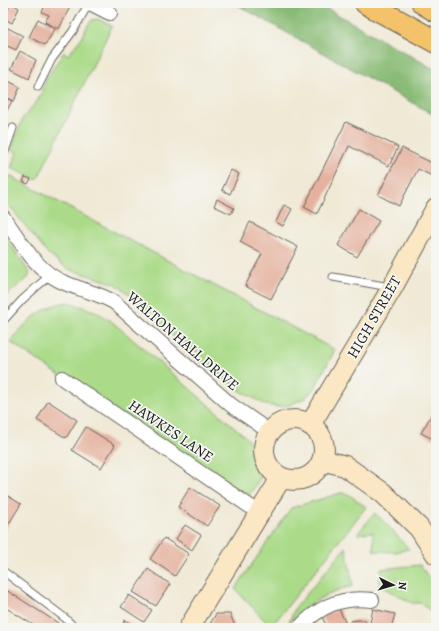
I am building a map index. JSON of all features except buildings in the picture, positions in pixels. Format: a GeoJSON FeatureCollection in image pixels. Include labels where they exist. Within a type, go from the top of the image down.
{"type":"FeatureCollection","features":[{"type":"Feature","properties":{"kind":"highway"},"geometry":{"type":"LineString","coordinates":[[366,3],[436,42]]}},
{"type":"Feature","properties":{"kind":"highway"},"geometry":{"type":"LineString","coordinates":[[422,3],[436,11]]}},
{"type":"Feature","properties":{"kind":"street"},"geometry":{"type":"LineString","coordinates":[[90,3],[110,13]]}},
{"type":"Feature","properties":{"kind":"street","name":"HIGH STREET"},"geometry":{"type":"LineString","coordinates":[[310,425],[392,288],[436,208]]}},
{"type":"Feature","properties":{"kind":"street","name":"WALTON HALL DRIVE"},"geometry":{"type":"LineString","coordinates":[[3,217],[38,266],[65,284],[91,291],[114,302],[231,405],[270,432]]}},
{"type":"Feature","properties":{"kind":"street","name":"HAWKES LANE"},"geometry":{"type":"LineString","coordinates":[[62,378],[243,500],[261,514]]}},
{"type":"Feature","properties":{"kind":"street"},"geometry":{"type":"LineString","coordinates":[[289,421],[302,421],[310,425],[318,432],[322,440],[324,450],[318,469],[310,476],[301,480],[281,478],[271,470],[264,458],[264,444],[270,432],[276,426],[289,421]]}},
{"type":"Feature","properties":{"kind":"street"},"geometry":{"type":"LineString","coordinates":[[322,460],[345,466],[383,493],[419,528],[436,554]]}},
{"type":"Feature","properties":{"kind":"street"},"geometry":{"type":"LineString","coordinates":[[189,628],[261,514],[281,478]]}},
{"type":"Feature","properties":{"kind":"street"},"geometry":{"type":"LineString","coordinates":[[300,628],[310,616],[336,601],[372,600]]}},
{"type":"Feature","properties":{"kind":"lane"},"geometry":{"type":"LineString","coordinates":[[38,88],[52,59],[73,31],[90,3]]}},
{"type":"Feature","properties":{"kind":"lane"},"geometry":{"type":"LineString","coordinates":[[3,157],[13,128]]}},
{"type":"Feature","properties":{"kind":"lane"},"geometry":{"type":"LineString","coordinates":[[3,321],[22,300],[50,275]]}},
{"type":"Feature","properties":{"kind":"lane"},"geometry":{"type":"LineString","coordinates":[[333,278],[392,288]]}},
{"type":"Feature","properties":{"kind":"lane"},"geometry":{"type":"LineString","coordinates":[[3,571],[65,618],[75,628]]}},
{"type":"Feature","properties":{"kind":"green space"},"geometry":{"type":"Polygon","coordinates":[[[234,3],[317,3],[436,70],[436,116],[234,3]]]}},
{"type":"Feature","properties":{"kind":"green space"},"geometry":{"type":"Polygon","coordinates":[[[98,19],[112,26],[37,180],[11,168],[17,153],[11,150],[23,118],[38,100],[48,76],[64,52],[68,55],[82,37],[92,20],[98,19]]]}},
{"type":"Feature","properties":{"kind":"green space"},"geometry":{"type":"Polygon","coordinates":[[[8,175],[335,350],[314,389],[305,398],[289,405],[277,407],[266,405],[241,391],[194,356],[129,294],[116,284],[68,269],[47,253],[3,198],[3,181],[8,175]]]}},
{"type":"Feature","properties":{"kind":"green space"},"geometry":{"type":"Polygon","coordinates":[[[5,236],[30,273],[28,278],[3,298],[3,238],[5,236]]]}},
{"type":"Feature","properties":{"kind":"green space"},"geometry":{"type":"Polygon","coordinates":[[[69,302],[97,312],[111,321],[246,437],[263,463],[261,477],[246,500],[10,342],[29,321],[43,311],[69,302]]]}},
{"type":"Feature","properties":{"kind":"green space"},"geometry":{"type":"Polygon","coordinates":[[[341,493],[348,494],[366,507],[271,627],[235,589],[291,508],[341,493]]]}},
{"type":"Feature","properties":{"kind":"green space"},"geometry":{"type":"Polygon","coordinates":[[[375,513],[409,549],[396,552],[374,551],[373,532],[357,534],[375,513]]]}},
{"type":"Feature","properties":{"kind":"green space"},"geometry":{"type":"Polygon","coordinates":[[[346,547],[353,586],[334,591],[326,595],[311,604],[289,622],[295,608],[346,547]]]}},
{"type":"Feature","properties":{"kind":"green space"},"geometry":{"type":"Polygon","coordinates":[[[420,565],[436,588],[436,616],[421,603],[412,603],[379,585],[381,569],[420,565]]]}}]}
